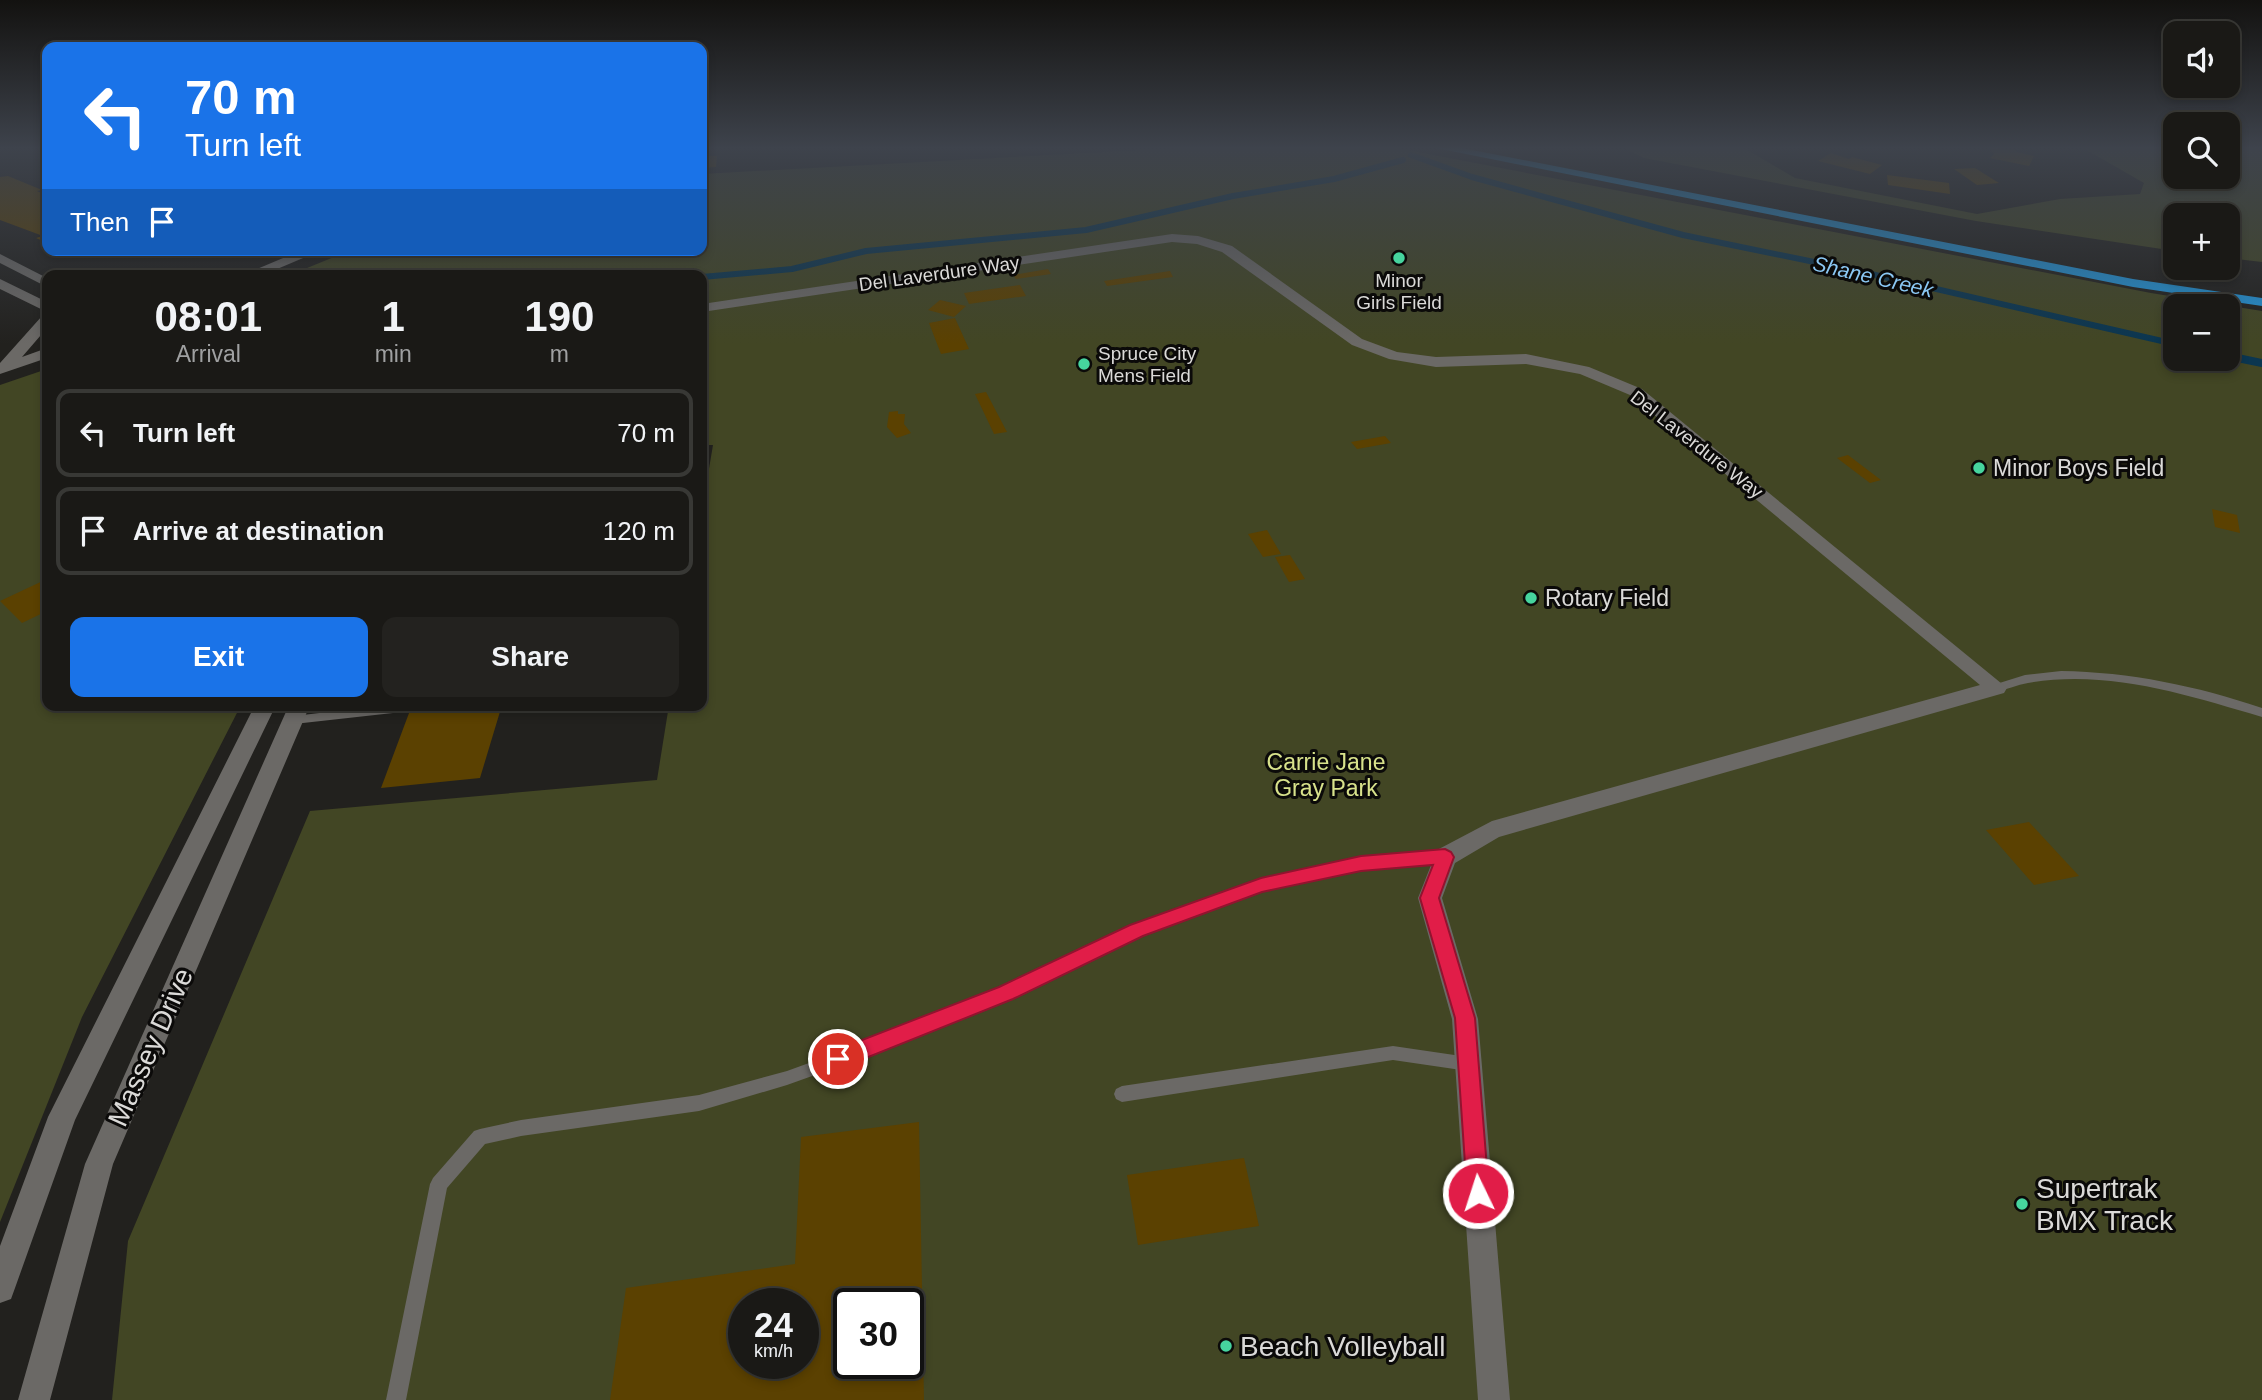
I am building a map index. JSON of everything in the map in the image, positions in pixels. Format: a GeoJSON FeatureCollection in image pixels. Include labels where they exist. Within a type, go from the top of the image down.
{"type":"FeatureCollection","features":[{"type":"Feature","properties":{"kind":"highway"},"geometry":{"type":"LineString","coordinates":[[1776,213],[2133,283],[2262,302]]}},
{"type":"Feature","properties":{"kind":"highway"},"geometry":{"type":"LineString","coordinates":[[1828,213],[2153,278],[2262,293]]}},
{"type":"Feature","properties":{"kind":"street","name":"Del Laverdure Way"},"geometry":{"type":"LineString","coordinates":[[707,307],[1172,238],[1198,240],[1227,249],[1357,342],[1394,356],[1436,362],[1526,359],[1584,370],[1636,392],[1997,688]]}},
{"type":"Feature","properties":{"kind":"street"},"geometry":{"type":"LineString","coordinates":[[263,270],[299,256]]}},
{"type":"Feature","properties":{"kind":"street"},"geometry":{"type":"LineString","coordinates":[[0,258],[42,280]]}},
{"type":"Feature","properties":{"kind":"street"},"geometry":{"type":"LineString","coordinates":[[0,283],[42,305]]}},
{"type":"Feature","properties":{"kind":"street"},"geometry":{"type":"LineString","coordinates":[[1,370],[42,325]]}},
{"type":"Feature","properties":{"kind":"street"},"geometry":{"type":"LineString","coordinates":[[1,370],[42,355]]}},
{"type":"Feature","properties":{"kind":"street"},"geometry":{"type":"LineString","coordinates":[[1,370],[42,362]]}},
{"type":"Feature","properties":{"kind":"street"},"geometry":{"type":"LineString","coordinates":[[1494,1400],[1465,1018],[1430,898],[1445,857],[1492,830],[1997,688]]}},
{"type":"Feature","properties":{"kind":"street"},"geometry":{"type":"LineString","coordinates":[[261,714],[297,712]]}},
{"type":"Feature","properties":{"kind":"street","name":"Massey Drive"},"geometry":{"type":"LineString","coordinates":[[34,1400],[99,1164],[297,712]]}},
{"type":"Feature","properties":{"kind":"street","name":"Massey Drive"},"geometry":{"type":"LineString","coordinates":[[0,1288],[62,1117],[261,714]]}},
{"type":"Feature","properties":{"kind":"lane"},"geometry":{"type":"LineString","coordinates":[[1997,688],[2033,678],[2102,676],[2223,698],[2262,713]]}},
{"type":"Feature","properties":{"kind":"lane"},"geometry":{"type":"LineString","coordinates":[[297,712],[326,711]]}},
{"type":"Feature","properties":{"kind":"lane"},"geometry":{"type":"LineString","coordinates":[[396,1400],[439,1184],[481,1137],[521,1128],[698,1103],[749,1089],[890,1041],[1006,993],[1136,930],[1261,885],[1361,864],[1445,857]]}},
{"type":"Feature","properties":{"kind":"lane"},"geometry":{"type":"LineString","coordinates":[[1122,1094],[1393,1053],[1468,1064]]}},
{"type":"Feature","properties":{"kind":"green space","name":"Carrie Jane Gray Park"},"geometry":{"type":"Polygon","coordinates":[[[707,213],[1737,213],[2163,295],[2163,371],[2240,371],[2240,307],[2262,311],[2262,1400],[112,1400],[128,1241],[310,811],[657,780],[668,711],[707,711],[707,480],[713,445],[707,445],[707,270],[302,270],[336,256],[707,256],[707,213]]]}},
{"type":"Feature","properties":{"kind":"green space"},"geometry":{"type":"Polygon","coordinates":[[[1936,213],[2163,213],[2163,249],[1976,221],[1936,213]]]}},
{"type":"Feature","properties":{"kind":"green space"},"geometry":{"type":"Polygon","coordinates":[[[2240,213],[2262,213],[2262,262],[2240,259],[2240,213]]]}},
{"type":"Feature","properties":{"kind":"green space"},"geometry":{"type":"Polygon","coordinates":[[[42,371],[42,711],[238,711],[82,1017],[0,1222],[0,385],[42,371]]]}},
{"type":"Feature","properties":{"kind":"building"},"geometry":{"type":"Polygon","coordinates":[[[0,213],[42,213],[42,236],[0,220],[0,213]]]}},
{"type":"Feature","properties":{"kind":"building"},"geometry":{"type":"Polygon","coordinates":[[[1048,269],[1051,274],[1016,279],[1013,275],[1048,269]]]}},
{"type":"Feature","properties":{"kind":"building"},"geometry":{"type":"Polygon","coordinates":[[[1170,271],[1173,277],[1107,286],[1104,281],[1170,271]]]}},
{"type":"Feature","properties":{"kind":"building"},"geometry":{"type":"Polygon","coordinates":[[[1020,285],[1026,296],[969,304],[964,293],[1020,285]]]}},
{"type":"Feature","properties":{"kind":"building"},"geometry":{"type":"Polygon","coordinates":[[[940,300],[966,306],[954,317],[928,310],[940,300]]]}},
{"type":"Feature","properties":{"kind":"building"},"geometry":{"type":"Polygon","coordinates":[[[955,318],[969,349],[941,354],[929,323],[955,318]]]}},
{"type":"Feature","properties":{"kind":"building"},"geometry":{"type":"Polygon","coordinates":[[[986,392],[1007,432],[994,434],[975,394],[986,392]]]}},
{"type":"Feature","properties":{"kind":"building"},"geometry":{"type":"Polygon","coordinates":[[[898,411],[898,414],[905,414],[904,424],[911,433],[897,438],[887,427],[889,412],[898,411]]]}},
{"type":"Feature","properties":{"kind":"building"},"geometry":{"type":"Polygon","coordinates":[[[1385,436],[1391,443],[1357,449],[1351,442],[1385,436]]]}},
{"type":"Feature","properties":{"kind":"building"},"geometry":{"type":"Polygon","coordinates":[[[1848,455],[1881,480],[1870,483],[1837,458],[1848,455]]]}},
{"type":"Feature","properties":{"kind":"building"},"geometry":{"type":"Polygon","coordinates":[[[2212,509],[2237,515],[2240,533],[2215,527],[2212,509]]]}},
{"type":"Feature","properties":{"kind":"building"},"geometry":{"type":"Polygon","coordinates":[[[1267,530],[1281,554],[1263,557],[1248,534],[1267,530]]]}},
{"type":"Feature","properties":{"kind":"building"},"geometry":{"type":"Polygon","coordinates":[[[1290,555],[1305,579],[1289,582],[1275,557],[1290,555]]]}},
{"type":"Feature","properties":{"kind":"building"},"geometry":{"type":"Polygon","coordinates":[[[42,581],[42,613],[22,623],[0,601],[42,581]]]}},
{"type":"Feature","properties":{"kind":"building"},"geometry":{"type":"Polygon","coordinates":[[[410,711],[500,711],[480,778],[381,788],[410,711]]]}},
{"type":"Feature","properties":{"kind":"building"},"geometry":{"type":"Polygon","coordinates":[[[2029,822],[2079,876],[2034,885],[1986,830],[2029,822]]]}},
{"type":"Feature","properties":{"kind":"building"},"geometry":{"type":"Polygon","coordinates":[[[919,1122],[922,1288],[833,1288],[833,1379],[924,1379],[924,1400],[610,1400],[626,1288],[795,1264],[801,1137],[919,1122]]]}},
{"type":"Feature","properties":{"kind":"building"},"geometry":{"type":"Polygon","coordinates":[[[1244,1158],[1259,1226],[1138,1245],[1127,1175],[1244,1158]]]}},
{"type":"Feature","properties":{"kind":"waterway"},"geometry":{"type":"LineString","coordinates":[[707,277],[792,269],[866,251],[1086,230],[1158,213]]}},
{"type":"Feature","properties":{"kind":"waterway","name":"Shane Creek"},"geometry":{"type":"LineString","coordinates":[[1604,213],[1683,235],[1858,271],[2163,341]]}},
{"type":"Feature","properties":{"kind":"waterway","name":"Shane Creek"},"geometry":{"type":"LineString","coordinates":[[2240,358],[2262,363]]}},
{"type":"Feature","properties":{"kind":"place","name":"Minor Girls Field"},"geometry":{"type":"Point","coordinates":[1399,258]}},
{"type":"Feature","properties":{"kind":"place","name":"Spruce City Mens Field"},"geometry":{"type":"Point","coordinates":[1084,364]}},
{"type":"Feature","properties":{"kind":"place","name":"Minor Boys Field"},"geometry":{"type":"Point","coordinates":[1979,468]}},
{"type":"Feature","properties":{"kind":"place","name":"Rotary Field"},"geometry":{"type":"Point","coordinates":[1531,598]}},
{"type":"Feature","properties":{"kind":"place","name":"Supertrak BMX Track"},"geometry":{"type":"Point","coordinates":[2022,1204]}},
{"type":"Feature","properties":{"kind":"place","name":"Beach Volleyball"},"geometry":{"type":"Point","coordinates":[1226,1346]}},
{"type":"Feature","properties":{"kind":"route"},"geometry":{"type":"LineString","coordinates":[[838,1059],[890,1041],[1006,993],[1136,930],[1261,885],[1361,864],[1445,857],[1430,898],[1465,1018],[1478,1193]]}}]}
